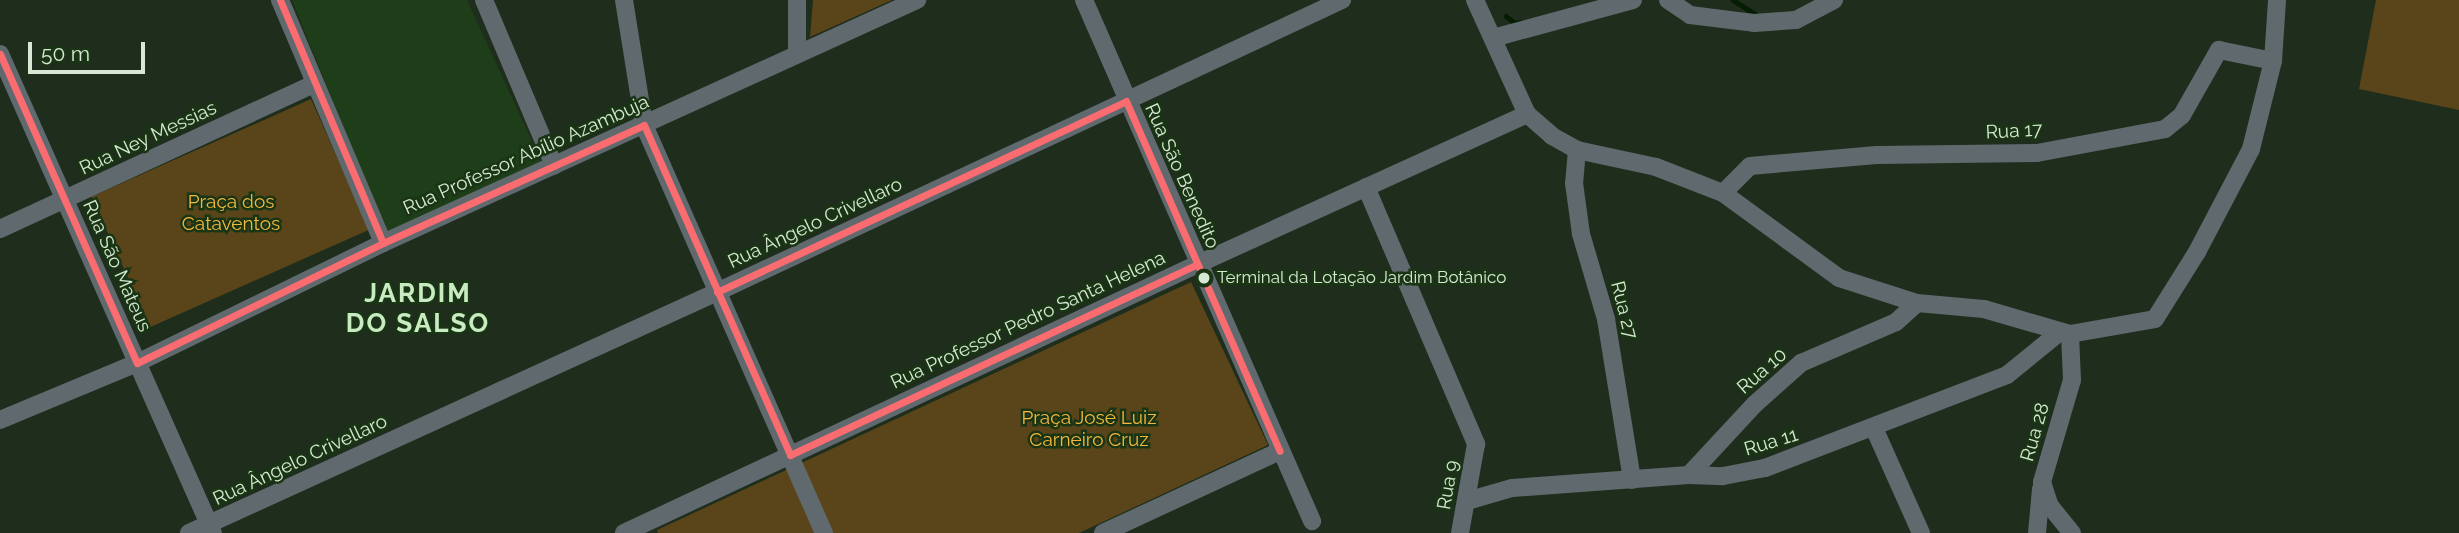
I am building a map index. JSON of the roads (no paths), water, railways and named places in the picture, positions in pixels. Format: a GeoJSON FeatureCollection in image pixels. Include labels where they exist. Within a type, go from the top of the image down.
{"type":"FeatureCollection","features":[{"type":"Feature","properties":{"kind":"street"},"geometry":{"type":"LineString","coordinates":[[280,0],[383,243]]}},
{"type":"Feature","properties":{"kind":"street"},"geometry":{"type":"LineString","coordinates":[[484,0],[554,166]]}},
{"type":"Feature","properties":{"kind":"street"},"geometry":{"type":"LineString","coordinates":[[624,0],[644,125],[824,533]]}},
{"type":"Feature","properties":{"kind":"street"},"geometry":{"type":"LineString","coordinates":[[797,0],[797,54]]}},
{"type":"Feature","properties":{"kind":"street","name":"Rua Professor Abílio Azambuja"},"geometry":{"type":"LineString","coordinates":[[0,421],[137,363],[383,243],[917,0]]}},
{"type":"Feature","properties":{"kind":"street","name":"Rua São Benedito"},"geometry":{"type":"LineString","coordinates":[[1084,0],[1311,521]]}},
{"type":"Feature","properties":{"kind":"street","name":"Rua Ângelo Crivellaro"},"geometry":{"type":"LineString","coordinates":[[189,533],[211,529],[1342,0]]}},
{"type":"Feature","properties":{"kind":"street"},"geometry":{"type":"LineString","coordinates":[[1475,0],[1527,114],[1552,136],[1577,150],[1656,167],[1723,193],[1839,278],[1917,303],[1984,309],[2065,333],[2155,319],[2197,252],[2251,149],[2273,61],[2277,0]]}},
{"type":"Feature","properties":{"kind":"street"},"geometry":{"type":"LineString","coordinates":[[1493,38],[1633,0]]}},
{"type":"Feature","properties":{"kind":"street"},"geometry":{"type":"LineString","coordinates":[[1668,0],[1690,15],[1755,23],[1796,20],[1834,0]]}},
{"type":"Feature","properties":{"kind":"street","name":"Rua 17"},"geometry":{"type":"LineString","coordinates":[[1723,193],[1750,166],[1877,155],[2037,153],[2165,129],[2182,115],[2220,50],[2273,61]]}},
{"type":"Feature","properties":{"kind":"street","name":"Rua São Mateus"},"geometry":{"type":"LineString","coordinates":[[2,65],[211,529]]}},
{"type":"Feature","properties":{"kind":"street","name":"Rua Ney Messias"},"geometry":{"type":"LineString","coordinates":[[0,229],[314,84]]}},
{"type":"Feature","properties":{"kind":"street","name":"Rua Professor Pedro Santa Helena"},"geometry":{"type":"LineString","coordinates":[[624,533],[1198,264],[1527,114]]}},
{"type":"Feature","properties":{"kind":"street","name":"Rua 27"},"geometry":{"type":"LineString","coordinates":[[1577,150],[1574,183],[1581,234],[1606,319],[1632,480]]}},
{"type":"Feature","properties":{"kind":"street","name":"Rua 9"},"geometry":{"type":"LineString","coordinates":[[1366,187],[1476,444],[1460,533]]}},
{"type":"Feature","properties":{"kind":"street","name":"Rua 10"},"geometry":{"type":"LineString","coordinates":[[1689,475],[1755,404],[1801,363],[1896,321],[1917,303]]}},
{"type":"Feature","properties":{"kind":"street","name":"Rua 11"},"geometry":{"type":"LineString","coordinates":[[1467,501],[1512,488],[1689,475],[1723,476],[1765,468],[2007,375],[2065,333]]}},
{"type":"Feature","properties":{"kind":"street","name":"Rua 28"},"geometry":{"type":"LineString","coordinates":[[2065,333],[2072,380],[2042,482],[2050,506],[2072,533]]}},
{"type":"Feature","properties":{"kind":"street"},"geometry":{"type":"LineString","coordinates":[[1874,428],[1921,533]]}},
{"type":"Feature","properties":{"kind":"street"},"geometry":{"type":"LineString","coordinates":[[1103,533],[1280,451]]}},
{"type":"Feature","properties":{"kind":"street"},"geometry":{"type":"LineString","coordinates":[[2037,533],[2042,482]]}},
{"type":"Feature","properties":{"kind":"waterway"},"geometry":{"type":"LineString","coordinates":[[1733,0],[1757,15]]}},
{"type":"Feature","properties":{"kind":"waterway"},"geometry":{"type":"LineString","coordinates":[[1506,16],[1515,23],[1520,22]]}},
{"type":"Feature","properties":{"kind":"place","name":"Terminal da Lotação Jardim Botânico"},"geometry":{"type":"Point","coordinates":[1204,278]}},
{"type":"Feature","properties":{"kind":"district","name":"JARDIM DO SALSO"},"geometry":{"type":"Point","coordinates":[418,309]}},
{"type":"Feature","properties":{"kind":"park label","name":"Praça dos Cataventos"},"geometry":{"type":"Point","coordinates":[231,213]}},
{"type":"Feature","properties":{"kind":"park label","name":"Praça José Luiz Carneiro Cruz"},"geometry":{"type":"Point","coordinates":[1089,429]}}]}
